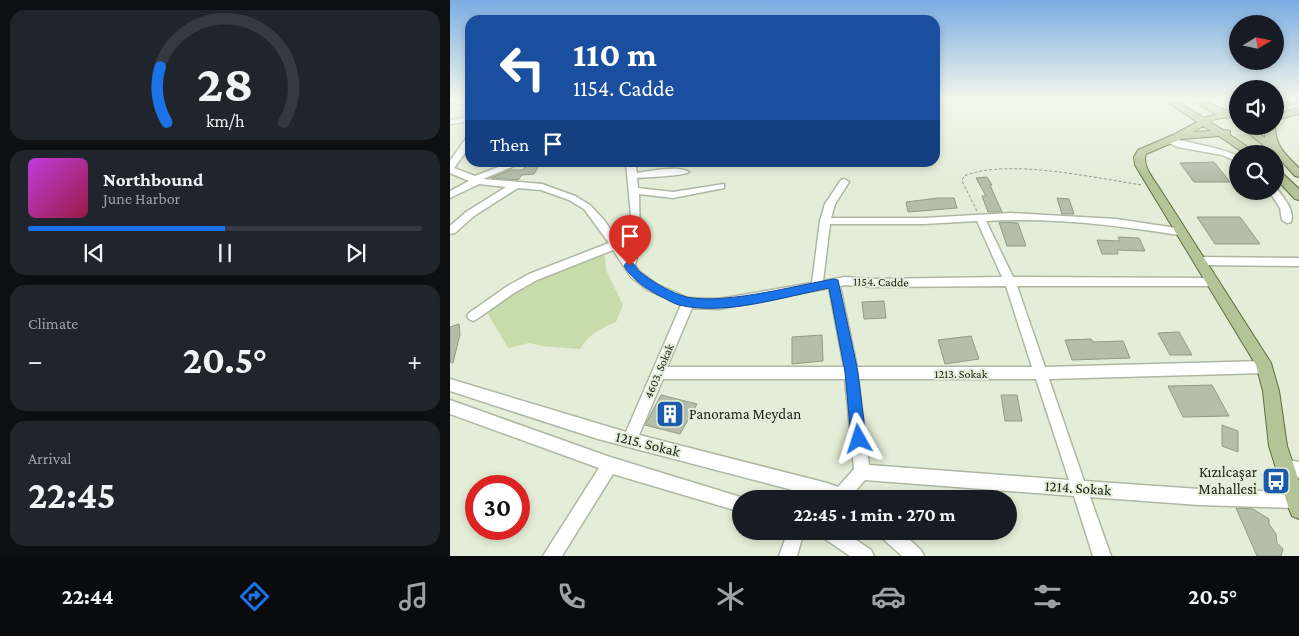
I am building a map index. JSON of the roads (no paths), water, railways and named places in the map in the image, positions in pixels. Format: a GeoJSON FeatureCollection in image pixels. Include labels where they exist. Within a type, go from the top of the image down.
{"type":"FeatureCollection","features":[{"type":"Feature","properties":{"kind":"main road"},"geometry":{"type":"LineString","coordinates":[[1198,125],[1174,138],[1145,149],[1140,154],[1140,165],[1264,367],[1271,391],[1278,446],[1291,469],[1297,505]]}},
{"type":"Feature","properties":{"kind":"main road"},"geometry":{"type":"LineString","coordinates":[[1208,125],[1239,145]]}},
{"type":"Feature","properties":{"kind":"main road"},"geometry":{"type":"LineString","coordinates":[[1174,138],[1222,134],[1229,132]]}},
{"type":"Feature","properties":{"kind":"main road"},"geometry":{"type":"LineString","coordinates":[[1256,135],[1269,145]]}},
{"type":"Feature","properties":{"kind":"main road"},"geometry":{"type":"LineString","coordinates":[[1284,159],[1299,174]]}},
{"type":"Feature","properties":{"kind":"main road"},"geometry":{"type":"LineString","coordinates":[[1284,181],[1299,196]]}},
{"type":"Feature","properties":{"kind":"street"},"geometry":{"type":"LineString","coordinates":[[1174,138],[1178,144],[1229,155]]}},
{"type":"Feature","properties":{"kind":"street"},"geometry":{"type":"LineString","coordinates":[[450,168],[465,147]]}},
{"type":"Feature","properties":{"kind":"street"},"geometry":{"type":"LineString","coordinates":[[450,195],[490,167]]}},
{"type":"Feature","properties":{"kind":"street"},"geometry":{"type":"LineString","coordinates":[[471,179],[506,167]]}},
{"type":"Feature","properties":{"kind":"street"},"geometry":{"type":"LineString","coordinates":[[630,266],[634,256],[636,230],[631,167]]}},
{"type":"Feature","properties":{"kind":"street","name":"1154. Cadde"},"geometry":{"type":"LineString","coordinates":[[450,168],[471,179],[515,186],[542,187],[572,198],[587,207],[600,222],[635,274],[652,287],[688,303],[719,304],[845,281],[874,283],[1213,282]]}},
{"type":"Feature","properties":{"kind":"street"},"geometry":{"type":"LineString","coordinates":[[633,176],[684,172]]}},
{"type":"Feature","properties":{"kind":"street"},"geometry":{"type":"LineString","coordinates":[[817,286],[825,222],[830,204],[844,182]]}},
{"type":"Feature","properties":{"kind":"street"},"geometry":{"type":"LineString","coordinates":[[451,231],[470,214],[515,186]]}},
{"type":"Feature","properties":{"kind":"street"},"geometry":{"type":"LineString","coordinates":[[633,190],[673,195],[721,186]]}},
{"type":"Feature","properties":{"kind":"street"},"geometry":{"type":"LineString","coordinates":[[1281,200],[1288,215],[1287,220]]}},
{"type":"Feature","properties":{"kind":"street"},"geometry":{"type":"LineString","coordinates":[[825,222],[923,221],[1011,216],[1116,222],[1180,231]]}},
{"type":"Feature","properties":{"kind":"street"},"geometry":{"type":"LineString","coordinates":[[980,218],[1010,282],[1081,488],[1102,556]]}},
{"type":"Feature","properties":{"kind":"street"},"geometry":{"type":"LineString","coordinates":[[473,316],[510,290],[533,277],[615,245]]}},
{"type":"Feature","properties":{"kind":"street"},"geometry":{"type":"LineString","coordinates":[[1200,261],[1299,262]]}},
{"type":"Feature","properties":{"kind":"street"},"geometry":{"type":"LineString","coordinates":[[834,283],[851,372],[862,472],[849,490]]}},
{"type":"Feature","properties":{"kind":"street","name":"4603. Sokak"},"geometry":{"type":"LineString","coordinates":[[630,440],[688,303]]}},
{"type":"Feature","properties":{"kind":"street","name":"1213. Sokak"},"geometry":{"type":"LineString","coordinates":[[659,373],[1041,373],[1264,367]]}},
{"type":"Feature","properties":{"kind":"street","name":"1215. Sokak"},"geometry":{"type":"LineString","coordinates":[[450,385],[598,432],[818,490]]}},
{"type":"Feature","properties":{"kind":"street"},"geometry":{"type":"LineString","coordinates":[[450,408],[610,465],[732,501]]}},
{"type":"Feature","properties":{"kind":"street"},"geometry":{"type":"LineString","coordinates":[[552,556],[610,465]]}},
{"type":"Feature","properties":{"kind":"street","name":"1214. Sokak"},"geometry":{"type":"LineString","coordinates":[[862,472],[1199,496],[1297,505]]}},
{"type":"Feature","properties":{"kind":"street"},"geometry":{"type":"LineString","coordinates":[[788,556],[793,540]]}},
{"type":"Feature","properties":{"kind":"street"},"geometry":{"type":"LineString","coordinates":[[841,540],[865,556]]}},
{"type":"Feature","properties":{"kind":"street"},"geometry":{"type":"LineString","coordinates":[[897,540],[915,556]]}},
{"type":"Feature","properties":{"kind":"place","name":"Panorama Meydan"},"geometry":{"type":"Point","coordinates":[670,414]}},
{"type":"Feature","properties":{"kind":"place","name":"Kızılcaşar Mahallesi"},"geometry":{"type":"Point","coordinates":[1276,481]}}]}
